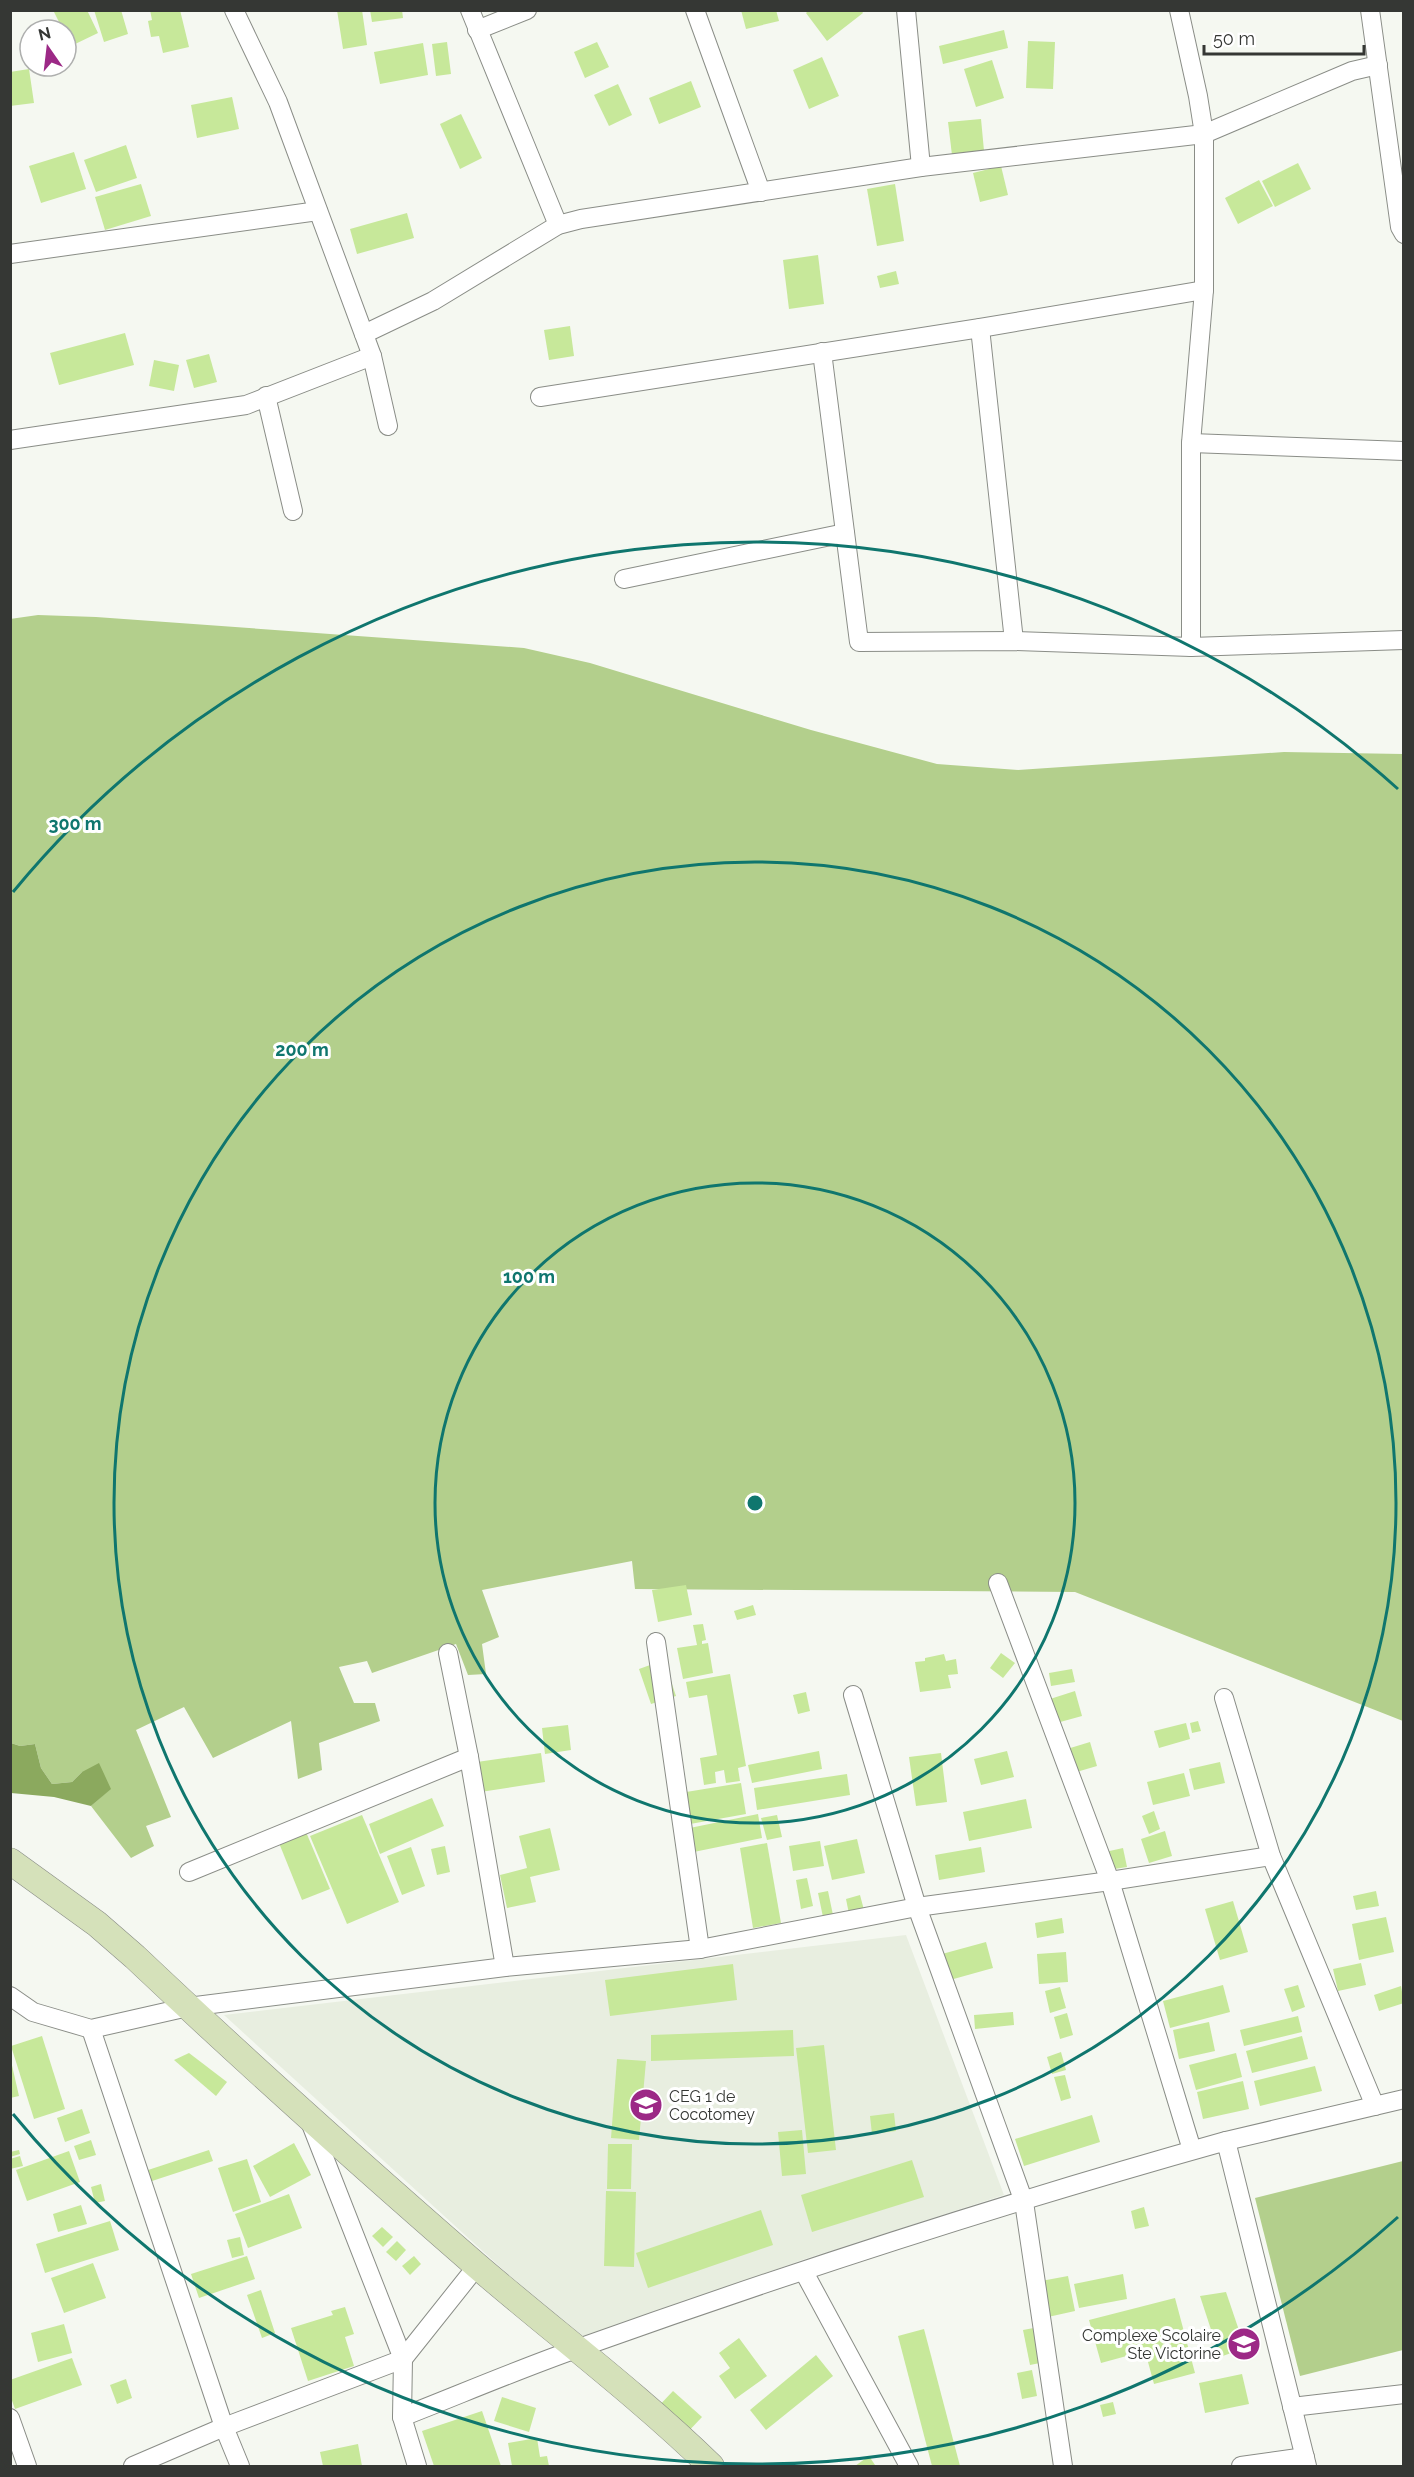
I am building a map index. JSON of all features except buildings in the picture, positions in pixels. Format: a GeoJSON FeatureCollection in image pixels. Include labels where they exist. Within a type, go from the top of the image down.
{"type":"FeatureCollection","features":[{"type":"Feature","properties":{"kind":"main road"},"geometry":{"type":"LineString","coordinates":[[10,1861],[97,1924],[477,2266],[578,2348],[711,2466]]}},
{"type":"Feature","properties":{"kind":"street"},"geometry":{"type":"LineString","coordinates":[[234,10],[278,102],[364,334],[372,356],[388,426]]}},
{"type":"Feature","properties":{"kind":"street"},"geometry":{"type":"LineString","coordinates":[[470,10],[558,225]]}},
{"type":"Feature","properties":{"kind":"street"},"geometry":{"type":"LineString","coordinates":[[477,30],[528,10]]}},
{"type":"Feature","properties":{"kind":"street"},"geometry":{"type":"LineString","coordinates":[[695,10],[761,192]]}},
{"type":"Feature","properties":{"kind":"street"},"geometry":{"type":"LineString","coordinates":[[906,10],[921,167]]}},
{"type":"Feature","properties":{"kind":"street"},"geometry":{"type":"LineString","coordinates":[[1179,10],[1204,134],[1204,290],[1191,443],[1191,647]]}},
{"type":"Feature","properties":{"kind":"street"},"geometry":{"type":"LineString","coordinates":[[1370,10],[1400,227],[1404,234]]}},
{"type":"Feature","properties":{"kind":"street"},"geometry":{"type":"LineString","coordinates":[[364,334],[433,302],[558,225],[581,219],[921,167],[1204,134],[1352,71],[1378,65]]}},
{"type":"Feature","properties":{"kind":"street"},"geometry":{"type":"LineString","coordinates":[[10,254],[318,211]]}},
{"type":"Feature","properties":{"kind":"street"},"geometry":{"type":"LineString","coordinates":[[540,397],[980,328],[1204,290]]}},
{"type":"Feature","properties":{"kind":"street"},"geometry":{"type":"LineString","coordinates":[[980,328],[1014,641]]}},
{"type":"Feature","properties":{"kind":"street"},"geometry":{"type":"LineString","coordinates":[[822,352],[859,642],[1014,641],[1191,647],[1404,640]]}},
{"type":"Feature","properties":{"kind":"street"},"geometry":{"type":"LineString","coordinates":[[10,440],[246,405],[372,356]]}},
{"type":"Feature","properties":{"kind":"street"},"geometry":{"type":"LineString","coordinates":[[266,396],[292,511]]}},
{"type":"Feature","properties":{"kind":"street"},"geometry":{"type":"LineString","coordinates":[[1191,443],[1404,450]]}},
{"type":"Feature","properties":{"kind":"street"},"geometry":{"type":"LineString","coordinates":[[624,579],[845,533]]}},
{"type":"Feature","properties":{"kind":"street"},"geometry":{"type":"LineString","coordinates":[[998,1583],[1110,1881],[1192,2151]]}},
{"type":"Feature","properties":{"kind":"street"},"geometry":{"type":"LineString","coordinates":[[656,1642],[700,1949]]}},
{"type":"Feature","properties":{"kind":"street"},"geometry":{"type":"LineString","coordinates":[[448,1653],[470,1757],[505,1967]]}},
{"type":"Feature","properties":{"kind":"street"},"geometry":{"type":"LineString","coordinates":[[853,1695],[917,1907],[1024,2202],[1063,2466]]}},
{"type":"Feature","properties":{"kind":"street"},"geometry":{"type":"LineString","coordinates":[[1224,1698],[1271,1856],[1375,2106]]}},
{"type":"Feature","properties":{"kind":"street"},"geometry":{"type":"LineString","coordinates":[[189,1872],[470,1757]]}},
{"type":"Feature","properties":{"kind":"street"},"geometry":{"type":"LineString","coordinates":[[10,1996],[33,2012],[91,2030],[188,2007],[505,1967],[700,1949],[917,1907],[1271,1856]]}},
{"type":"Feature","properties":{"kind":"street"},"geometry":{"type":"LineString","coordinates":[[91,2030],[224,2427],[240,2466]]}},
{"type":"Feature","properties":{"kind":"street"},"geometry":{"type":"LineString","coordinates":[[402,2416],[578,2348],[804,2272],[1024,2202],[1226,2141],[1404,2099]]}},
{"type":"Feature","properties":{"kind":"street"},"geometry":{"type":"LineString","coordinates":[[306,2112],[403,2359],[402,2416],[417,2466]]}},
{"type":"Feature","properties":{"kind":"street"},"geometry":{"type":"LineString","coordinates":[[1226,2141],[1292,2407],[1309,2464],[1241,2466]]}},
{"type":"Feature","properties":{"kind":"street"},"geometry":{"type":"LineString","coordinates":[[133,2466],[224,2427],[403,2359],[477,2266]]}},
{"type":"Feature","properties":{"kind":"street"},"geometry":{"type":"LineString","coordinates":[[804,2272],[909,2466]]}},
{"type":"Feature","properties":{"kind":"street"},"geometry":{"type":"LineString","coordinates":[[1292,2407],[1404,2394]]}},
{"type":"Feature","properties":{"kind":"street"},"geometry":{"type":"LineString","coordinates":[[10,2418],[27,2466]]}},
{"type":"Feature","properties":{"kind":"shaded area"},"geometry":{"type":"Polygon","coordinates":[[[38,615],[96,617],[524,648],[590,663],[811,730],[937,764],[1018,770],[1284,752],[1403,754],[1403,1721],[1075,1592],[635,1589],[632,1561],[482,1590],[499,1637],[482,1644],[486,1674],[468,1675],[456,1644],[372,1673],[367,1661],[339,1667],[354,1703],[375,1703],[380,1721],[319,1743],[322,1770],[298,1779],[291,1721],[213,1758],[184,1707],[136,1730],[171,1817],[146,1826],[154,1846],[131,1858],[91,1806],[110,1789],[82,1772],[72,1782],[52,1784],[41,1768],[35,1744],[20,1746],[11,1743],[10,619],[38,615]]]}},
{"type":"Feature","properties":{"kind":"shaded area"},"geometry":{"type":"Polygon","coordinates":[[[11,1743],[20,1746],[35,1744],[41,1768],[52,1784],[72,1782],[82,1772],[99,1763],[111,1789],[91,1806],[54,1797],[11,1793],[11,1743]]]}},
{"type":"Feature","properties":{"kind":"shaded area","name":"CEG 1 de Cocotomey"},"geometry":{"type":"Polygon","coordinates":[[[906,1935],[1004,2195],[802,2260],[580,2340],[224,2015],[906,1935]]]}},
{"type":"Feature","properties":{"kind":"shaded area"},"geometry":{"type":"Polygon","coordinates":[[[1403,2161],[1403,2350],[1300,2376],[1255,2198],[1403,2161]]]}},
{"type":"Feature","properties":{"kind":"place","name":"CEG 1 de Cocotomey"},"geometry":{"type":"Point","coordinates":[646,2105]}},
{"type":"Feature","properties":{"kind":"place","name":"Complexe Scolaire Ste Victorine"},"geometry":{"type":"Point","coordinates":[1244,2344]}}]}
